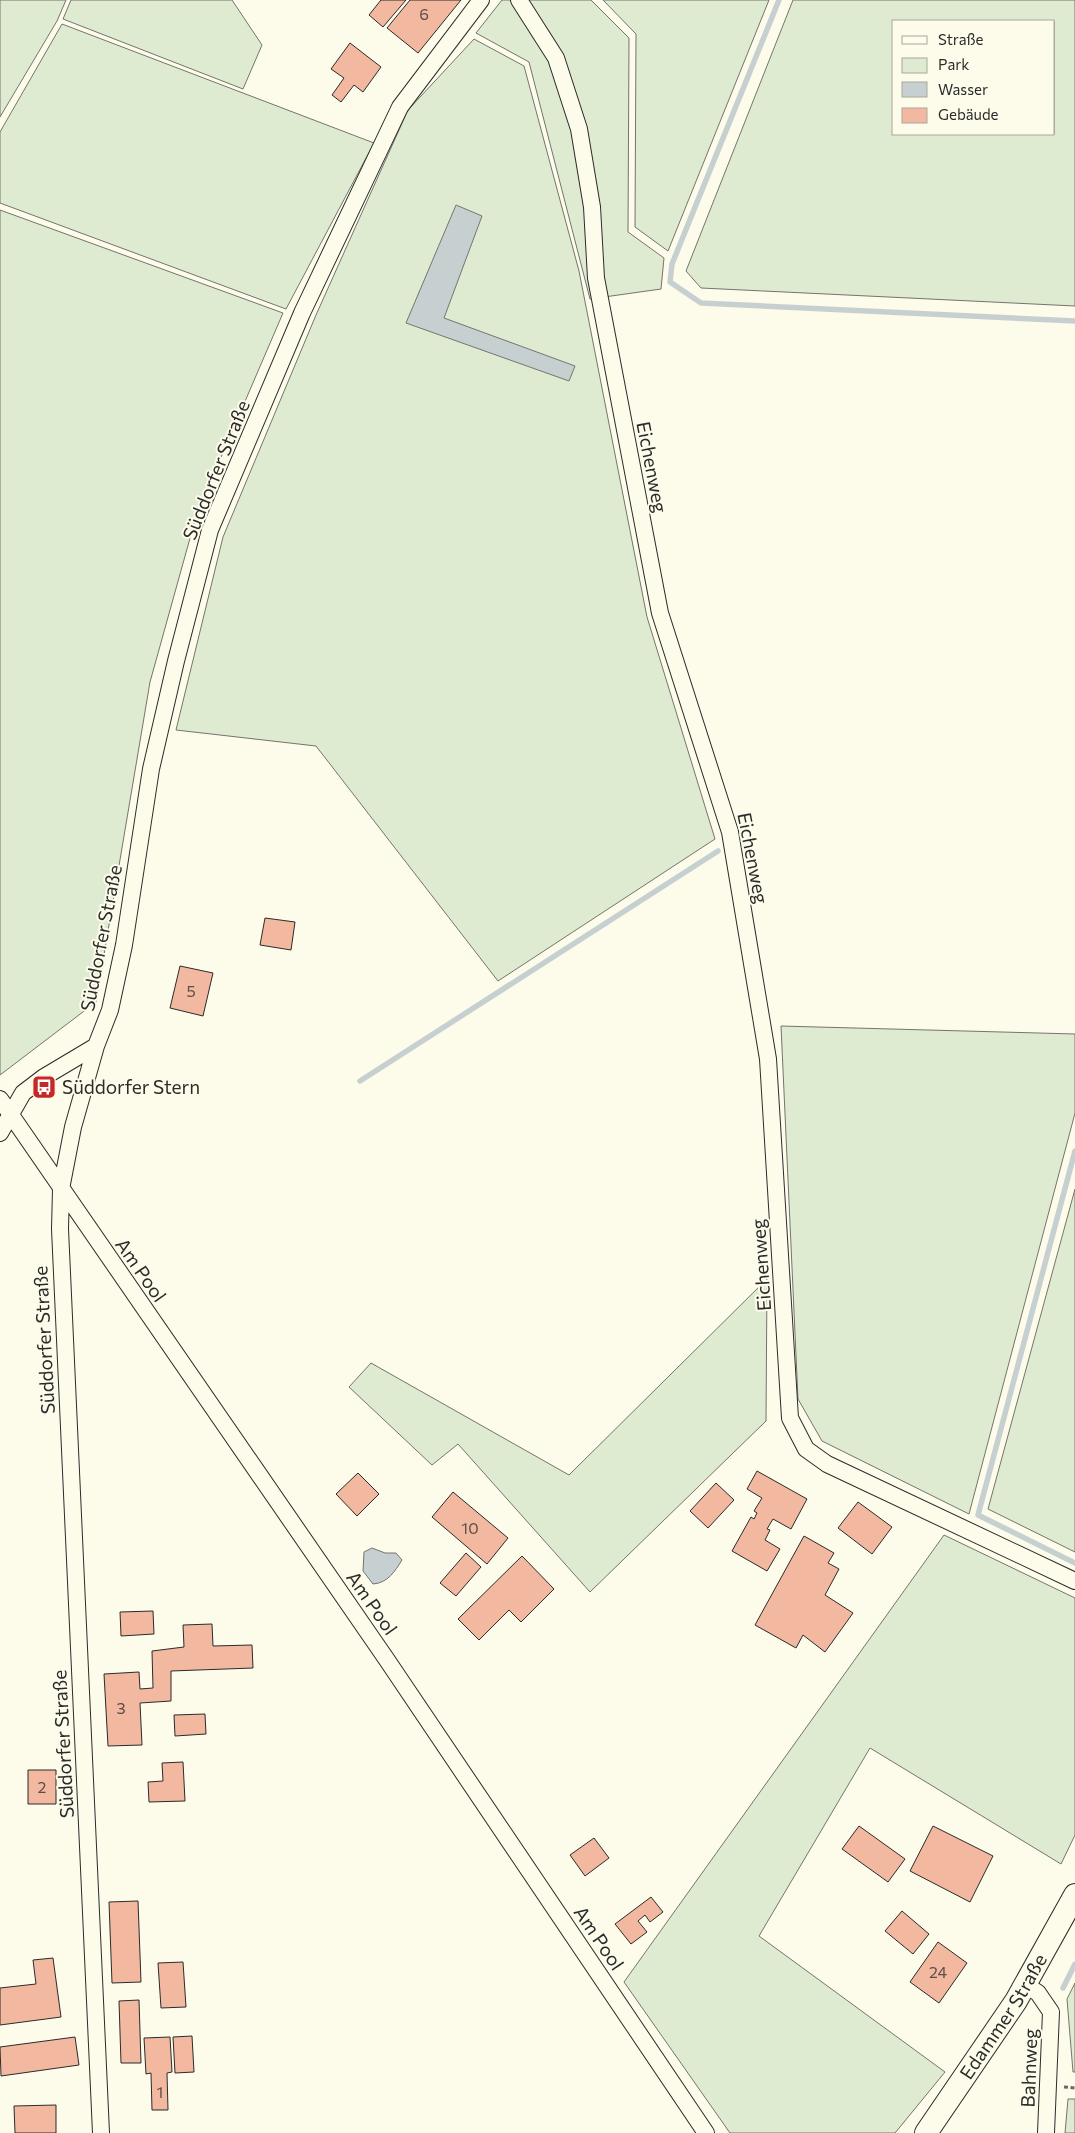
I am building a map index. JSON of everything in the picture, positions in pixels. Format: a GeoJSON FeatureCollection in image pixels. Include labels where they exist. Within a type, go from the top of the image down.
{"type":"FeatureCollection","features":[{"type":"Feature","properties":{"kind":"main road","name":"Edammer Straße"},"geometry":{"type":"LineString","coordinates":[[926,2133],[1026,1985],[1075,1895]]}},
{"type":"Feature","properties":{"kind":"street","name":"Süddorfer Straße"},"geometry":{"type":"LineString","coordinates":[[101,2133],[60,1230],[61,1189],[73,1127],[96,1046],[110,1010],[124,945],[151,769],[176,661],[210,530],[302,314],[400,107],[481,0]]}},
{"type":"Feature","properties":{"kind":"street","name":"Eichenweg"},"geometry":{"type":"LineString","coordinates":[[519,0],[556,58],[579,129],[592,207],[596,278],[660,612],[730,832],[768,1058],[790,1418],[806,1449],[828,1464],[1075,1581]]}},
{"type":"Feature","properties":{"kind":"street"},"geometry":{"type":"LineString","coordinates":[[0,1133],[23,1092],[96,1046]]}},
{"type":"Feature","properties":{"kind":"street","name":"Am Pool"},"geometry":{"type":"LineString","coordinates":[[0,1098],[387,1660],[706,2133]]}},
{"type":"Feature","properties":{"kind":"street","name":"Bahnweg"},"geometry":{"type":"LineString","coordinates":[[1026,1985],[1038,1993],[1051,2012],[1046,2133]]}},
{"type":"Feature","properties":{"kind":"green space"},"geometry":{"type":"Polygon","coordinates":[[[0,0],[66,0],[57,21],[0,117],[0,0]]]}},
{"type":"Feature","properties":{"kind":"green space"},"geometry":{"type":"Polygon","coordinates":[[[71,0],[232,0],[262,45],[243,89],[63,19],[71,0]]]}},
{"type":"Feature","properties":{"kind":"green space"},"geometry":{"type":"Polygon","coordinates":[[[502,0],[591,0],[629,38],[628,232],[664,258],[661,289],[590,299],[529,62],[476,33],[502,0]]]}},
{"type":"Feature","properties":{"kind":"green space"},"geometry":{"type":"Polygon","coordinates":[[[603,0],[769,0],[668,251],[635,227],[636,34],[603,0]]]}},
{"type":"Feature","properties":{"kind":"green space"},"geometry":{"type":"Polygon","coordinates":[[[793,0],[1075,0],[1075,306],[701,288],[686,271],[793,0]]]}},
{"type":"Feature","properties":{"kind":"green space"},"geometry":{"type":"Polygon","coordinates":[[[62,24],[374,143],[286,309],[0,203],[0,132],[62,24]]]}},
{"type":"Feature","properties":{"kind":"green space"},"geometry":{"type":"Polygon","coordinates":[[[474,39],[524,66],[579,271],[647,617],[715,839],[498,981],[316,746],[176,730],[223,537],[316,315],[408,110],[474,39]]]}},
{"type":"Feature","properties":{"kind":"green space"},"geometry":{"type":"Polygon","coordinates":[[[0,210],[283,313],[197,513],[150,682],[96,1002],[0,1075],[0,210]]]}},
{"type":"Feature","properties":{"kind":"green space"},"geometry":{"type":"Polygon","coordinates":[[[781,1026],[1075,1034],[1075,1113],[969,1514],[822,1441],[798,1399],[781,1026]]]}},
{"type":"Feature","properties":{"kind":"green space"},"geometry":{"type":"Polygon","coordinates":[[[1075,1189],[1075,1552],[988,1509],[1075,1189]]]}},
{"type":"Feature","properties":{"kind":"green space"},"geometry":{"type":"Polygon","coordinates":[[[767,1279],[766,1421],[590,1592],[458,1444],[432,1465],[349,1387],[371,1363],[569,1475],[767,1279]]]}},
{"type":"Feature","properties":{"kind":"green space"},"geometry":{"type":"Polygon","coordinates":[[[944,1535],[1075,1598],[1075,1835],[1061,1864],[870,1748],[759,1936],[945,2072],[895,2133],[730,2133],[624,1982],[944,1535]]]}},
{"type":"Feature","properties":{"kind":"green space"},"geometry":{"type":"Polygon","coordinates":[[[1075,1983],[1075,2072],[1073,2072],[1067,1999],[1075,1983]]]}},
{"type":"Feature","properties":{"kind":"green space"},"geometry":{"type":"Polygon","coordinates":[[[1068,2099],[1075,2099],[1075,2133],[1065,2133],[1068,2099]]]}},
{"type":"Feature","properties":{"kind":"water"},"geometry":{"type":"Polygon","coordinates":[[[456,205],[482,216],[444,318],[575,366],[569,381],[406,323],[456,205]]]}},
{"type":"Feature","properties":{"kind":"water"},"geometry":{"type":"Polygon","coordinates":[[[372,1548],[385,1553],[396,1553],[402,1560],[387,1579],[373,1584],[363,1571],[364,1552],[372,1548]]]}},
{"type":"Feature","properties":{"kind":"building"},"geometry":{"type":"Polygon","coordinates":[[[381,0],[406,0],[383,27],[369,15],[381,0]]]}},
{"type":"Feature","properties":{"kind":"building"},"geometry":{"type":"Polygon","coordinates":[[[410,0],[461,0],[418,53],[387,28],[410,0]]]}},
{"type":"Feature","properties":{"kind":"building"},"geometry":{"type":"Polygon","coordinates":[[[350,43],[381,67],[363,92],[354,85],[341,102],[332,95],[344,78],[331,69],[350,43]]]}},
{"type":"Feature","properties":{"kind":"building"},"geometry":{"type":"Polygon","coordinates":[[[265,918],[295,922],[291,950],[260,945],[265,918]]]}},
{"type":"Feature","properties":{"kind":"building"},"geometry":{"type":"Polygon","coordinates":[[[180,966],[213,973],[203,1016],[170,1008],[180,966]]]}},
{"type":"Feature","properties":{"kind":"building"},"geometry":{"type":"Polygon","coordinates":[[[757,1471],[807,1499],[791,1529],[773,1519],[767,1529],[770,1530],[765,1540],[780,1549],[767,1571],[732,1551],[751,1517],[754,1519],[757,1513],[754,1511],[762,1498],[747,1489],[757,1471]]]}},
{"type":"Feature","properties":{"kind":"building"},"geometry":{"type":"Polygon","coordinates":[[[358,1473],[379,1494],[357,1516],[336,1494],[358,1473]]]}},
{"type":"Feature","properties":{"kind":"building"},"geometry":{"type":"Polygon","coordinates":[[[716,1483],[734,1500],[708,1528],[690,1511],[716,1483]]]}},
{"type":"Feature","properties":{"kind":"building"},"geometry":{"type":"Polygon","coordinates":[[[453,1492],[508,1538],[487,1564],[432,1517],[453,1492]]]}},
{"type":"Feature","properties":{"kind":"building"},"geometry":{"type":"Polygon","coordinates":[[[858,1502],[892,1527],[872,1554],[838,1528],[858,1502]]]}},
{"type":"Feature","properties":{"kind":"building"},"geometry":{"type":"Polygon","coordinates":[[[804,1536],[834,1553],[828,1563],[839,1569],[825,1595],[853,1613],[825,1652],[803,1635],[796,1648],[755,1625],[804,1536]]]}},
{"type":"Feature","properties":{"kind":"building"},"geometry":{"type":"Polygon","coordinates":[[[466,1553],[481,1567],[456,1596],[440,1583],[466,1553]]]}},
{"type":"Feature","properties":{"kind":"building"},"geometry":{"type":"Polygon","coordinates":[[[522,1556],[554,1589],[521,1622],[509,1610],[479,1640],[458,1619],[522,1556]]]}},
{"type":"Feature","properties":{"kind":"building"},"geometry":{"type":"Polygon","coordinates":[[[153,1611],[154,1634],[121,1636],[120,1612],[153,1611]]]}},
{"type":"Feature","properties":{"kind":"building"},"geometry":{"type":"Polygon","coordinates":[[[212,1624],[213,1646],[252,1645],[253,1668],[171,1671],[171,1701],[140,1703],[142,1745],[108,1746],[104,1674],[139,1672],[140,1689],[153,1688],[152,1651],[184,1647],[183,1625],[212,1624]]]}},
{"type":"Feature","properties":{"kind":"building"},"geometry":{"type":"Polygon","coordinates":[[[205,1714],[206,1734],[175,1736],[174,1715],[205,1714]]]}},
{"type":"Feature","properties":{"kind":"building"},"geometry":{"type":"Polygon","coordinates":[[[183,1762],[185,1801],[149,1802],[148,1782],[163,1781],[162,1763],[183,1762]]]}},
{"type":"Feature","properties":{"kind":"building"},"geometry":{"type":"Polygon","coordinates":[[[28,1770],[56,1770],[56,1804],[28,1804],[28,1770]]]}},
{"type":"Feature","properties":{"kind":"building"},"geometry":{"type":"Polygon","coordinates":[[[859,1826],[905,1859],[888,1882],[842,1849],[859,1826]]]}},
{"type":"Feature","properties":{"kind":"building"},"geometry":{"type":"Polygon","coordinates":[[[933,1826],[993,1856],[970,1902],[910,1871],[933,1826]]]}},
{"type":"Feature","properties":{"kind":"building"},"geometry":{"type":"Polygon","coordinates":[[[594,1838],[609,1858],[585,1876],[570,1855],[594,1838]]]}},
{"type":"Feature","properties":{"kind":"building"},"geometry":{"type":"Polygon","coordinates":[[[651,1897],[663,1912],[650,1922],[645,1915],[638,1921],[647,1932],[631,1944],[615,1924],[651,1897]]]}},
{"type":"Feature","properties":{"kind":"building"},"geometry":{"type":"Polygon","coordinates":[[[138,1901],[141,1982],[112,1983],[109,1902],[138,1901]]]}},
{"type":"Feature","properties":{"kind":"building"},"geometry":{"type":"Polygon","coordinates":[[[902,1911],[929,1934],[913,1954],[885,1931],[902,1911]]]}},
{"type":"Feature","properties":{"kind":"building"},"geometry":{"type":"Polygon","coordinates":[[[938,1942],[967,1963],[939,2003],[910,1982],[938,1942]]]}},
{"type":"Feature","properties":{"kind":"building"},"geometry":{"type":"Polygon","coordinates":[[[53,1958],[61,2017],[0,2025],[0,1988],[36,1984],[33,1960],[53,1958]]]}},
{"type":"Feature","properties":{"kind":"building"},"geometry":{"type":"Polygon","coordinates":[[[183,1962],[186,2007],[161,2008],[158,1963],[183,1962]]]}},
{"type":"Feature","properties":{"kind":"building"},"geometry":{"type":"Polygon","coordinates":[[[139,2000],[141,2063],[121,2063],[119,2001],[139,2000]]]}},
{"type":"Feature","properties":{"kind":"building"},"geometry":{"type":"Polygon","coordinates":[[[192,2036],[194,2072],[175,2073],[173,2037],[192,2036]]]}},
{"type":"Feature","properties":{"kind":"building"},"geometry":{"type":"Polygon","coordinates":[[[75,2037],[79,2065],[1,2076],[0,2047],[75,2037]]]}},
{"type":"Feature","properties":{"kind":"building"},"geometry":{"type":"Polygon","coordinates":[[[170,2037],[172,2072],[167,2073],[168,2110],[152,2110],[151,2073],[146,2074],[144,2038],[170,2037]]]}},
{"type":"Feature","properties":{"kind":"building"},"geometry":{"type":"Polygon","coordinates":[[[56,2105],[56,2133],[15,2133],[14,2106],[56,2105]]]}},
{"type":"Feature","properties":{"kind":"waterway"},"geometry":{"type":"LineString","coordinates":[[779,0],[672,264],[670,282],[701,303],[1075,321]]}},
{"type":"Feature","properties":{"kind":"waterway"},"geometry":{"type":"LineString","coordinates":[[360,1081],[718,851]]}},
{"type":"Feature","properties":{"kind":"waterway"},"geometry":{"type":"LineString","coordinates":[[1075,1151],[978,1515],[1075,1563]]}},
{"type":"Feature","properties":{"kind":"waterway"},"geometry":{"type":"LineString","coordinates":[[1063,1988],[1075,1964]]}},
{"type":"Feature","properties":{"kind":"place","name":"Süddorfer Stern"},"geometry":{"type":"Point","coordinates":[44,1087]}}]}
